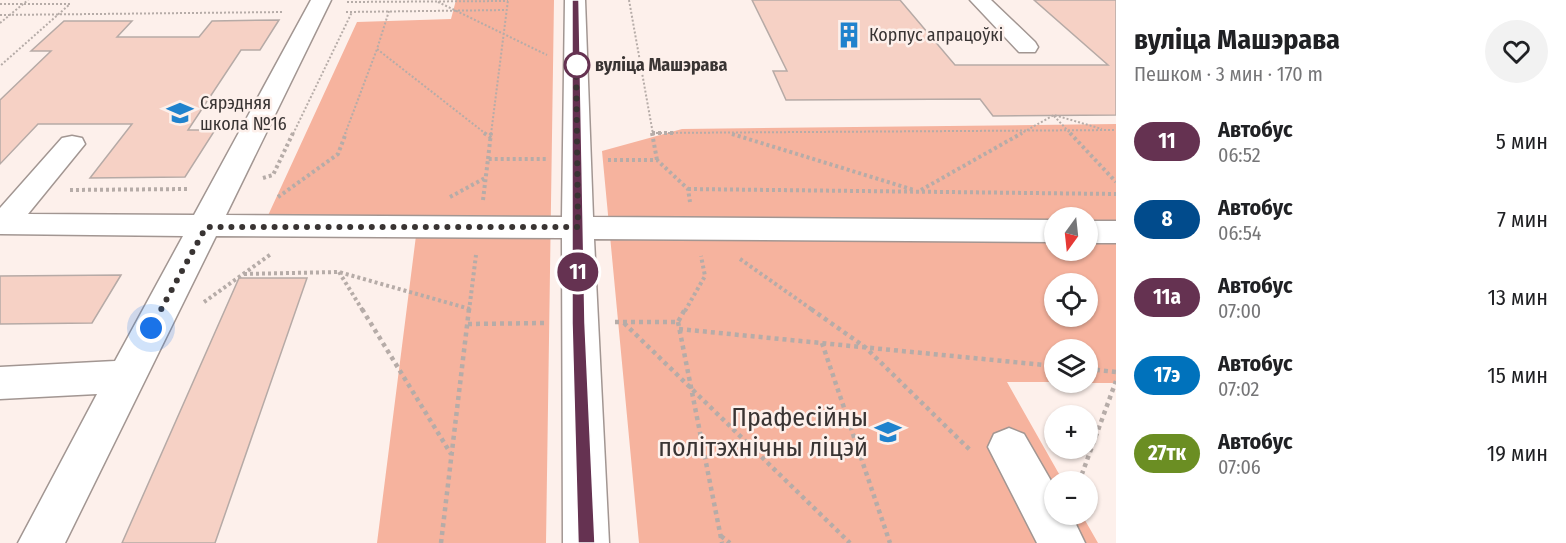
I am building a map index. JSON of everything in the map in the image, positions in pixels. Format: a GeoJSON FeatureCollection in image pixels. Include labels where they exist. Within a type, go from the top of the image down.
{"type":"FeatureCollection","features":[{"type":"Feature","properties":{"kind":"street"},"geometry":{"type":"LineString","coordinates":[[575,0],[586,543]]}},
{"type":"Feature","properties":{"kind":"street"},"geometry":{"type":"LineString","coordinates":[[980,0],[1027,47]]}},
{"type":"Feature","properties":{"kind":"street"},"geometry":{"type":"LineString","coordinates":[[41,543],[125,377],[221,227],[319,5]]}},
{"type":"Feature","properties":{"kind":"street"},"geometry":{"type":"LineString","coordinates":[[2,224],[72,144]]}},
{"type":"Feature","properties":{"kind":"street"},"geometry":{"type":"LineString","coordinates":[[2,224],[1044,231]]}},
{"type":"Feature","properties":{"kind":"street"},"geometry":{"type":"LineString","coordinates":[[1098,232],[1116,232]]}},
{"type":"Feature","properties":{"kind":"street"},"geometry":{"type":"LineString","coordinates":[[0,383],[125,377]]}},
{"type":"Feature","properties":{"kind":"street"},"geometry":{"type":"LineString","coordinates":[[992,451],[1062,543]]}},
{"type":"Feature","properties":{"kind":"path"},"geometry":{"type":"LineString","coordinates":[[0,23],[27,0]]}},
{"type":"Feature","properties":{"kind":"path"},"geometry":{"type":"LineString","coordinates":[[463,2],[467,0]]}},
{"type":"Feature","properties":{"kind":"path"},"geometry":{"type":"LineString","coordinates":[[629,0],[657,160]]}},
{"type":"Feature","properties":{"kind":"path"},"geometry":{"type":"LineString","coordinates":[[0,15],[399,1],[508,1],[488,159]]}},
{"type":"Feature","properties":{"kind":"path"},"geometry":{"type":"LineString","coordinates":[[436,1],[577,69]]}},
{"type":"Feature","properties":{"kind":"path"},"geometry":{"type":"LineString","coordinates":[[0,4],[23,2],[70,4],[0,66]]}},
{"type":"Feature","properties":{"kind":"path"},"geometry":{"type":"LineString","coordinates":[[319,5],[389,11],[507,10]]}},
{"type":"Feature","properties":{"kind":"path"},"geometry":{"type":"LineString","coordinates":[[221,227],[338,154],[389,11]]}},
{"type":"Feature","properties":{"kind":"path"},"geometry":{"type":"LineString","coordinates":[[377,49],[491,138]]}},
{"type":"Feature","properties":{"kind":"path"},"geometry":{"type":"LineString","coordinates":[[728,133],[918,191],[1030,131],[1054,115],[1106,130]]}},
{"type":"Feature","properties":{"kind":"path"},"geometry":{"type":"LineString","coordinates":[[1054,115],[1116,182]]}},
{"type":"Feature","properties":{"kind":"path"},"geometry":{"type":"LineString","coordinates":[[652,133],[1116,131]]}},
{"type":"Feature","properties":{"kind":"path"},"geometry":{"type":"LineString","coordinates":[[688,189],[1116,194]]}},
{"type":"Feature","properties":{"kind":"path"},"geometry":{"type":"LineString","coordinates":[[198,306],[308,227]]}},
{"type":"Feature","properties":{"kind":"path"},"geometry":{"type":"LineString","coordinates":[[696,227],[866,347],[992,451]]}},
{"type":"Feature","properties":{"kind":"path"},"geometry":{"type":"LineString","coordinates":[[244,274],[339,272],[470,309]]}},
{"type":"Feature","properties":{"kind":"path"},"geometry":{"type":"LineString","coordinates":[[339,272],[452,455]]}},
{"type":"Feature","properties":{"kind":"path"},"geometry":{"type":"LineString","coordinates":[[624,322],[690,384],[850,543]]}},
{"type":"Feature","properties":{"kind":"path"},"geometry":{"type":"LineString","coordinates":[[678,322],[722,543]]}},
{"type":"Feature","properties":{"kind":"path"},"geometry":{"type":"LineString","coordinates":[[441,543],[468,324]]}},
{"type":"Feature","properties":{"kind":"path"},"geometry":{"type":"LineString","coordinates":[[679,329],[1044,365]]}},
{"type":"Feature","properties":{"kind":"path"},"geometry":{"type":"LineString","coordinates":[[822,343],[890,543]]}},
{"type":"Feature","properties":{"kind":"path"},"geometry":{"type":"LineString","coordinates":[[1098,370],[1116,372]]}},
{"type":"Feature","properties":{"kind":"path"},"geometry":{"type":"LineString","coordinates":[[1083,471],[1116,381]]}},
{"type":"Feature","properties":{"kind":"path"},"geometry":{"type":"LineString","coordinates":[[720,535],[729,543]]}},
{"type":"Feature","properties":{"kind":"shaded area"},"geometry":{"type":"Polygon","coordinates":[[[456,0],[554,0],[546,543],[377,543],[418,220],[265,222],[357,22],[451,19],[456,0]]]}},
{"type":"Feature","properties":{"kind":"shaded area"},"geometry":{"type":"Polygon","coordinates":[[[1116,124],[1116,383],[1098,383],[1098,339],[1044,339],[1044,382],[1007,382],[1044,447],[1044,459],[1051,459],[1057,471],[1044,471],[1044,525],[1088,525],[1098,543],[639,543],[602,151],[682,129],[1116,124]]]}},
{"type":"Feature","properties":{"kind":"building"},"geometry":{"type":"Polygon","coordinates":[[[752,0],[900,0],[955,65],[1108,65],[1034,0],[1116,0],[1116,115],[993,116],[980,99],[786,100],[773,71],[787,71],[752,0]]]}},
{"type":"Feature","properties":{"kind":"building"},"geometry":{"type":"Polygon","coordinates":[[[279,20],[260,50],[241,50],[188,130],[215,130],[185,177],[90,178],[132,124],[38,124],[0,164],[0,100],[51,51],[31,51],[64,21],[132,21],[117,37],[199,37],[212,21],[279,20]]]}},
{"type":"Feature","properties":{"kind":"building"},"geometry":{"type":"Polygon","coordinates":[[[121,275],[92,323],[0,324],[0,276],[121,275]]]}},
{"type":"Feature","properties":{"kind":"building"},"geometry":{"type":"Polygon","coordinates":[[[239,278],[307,278],[215,543],[122,543],[239,278]]]}},
{"type":"Feature","properties":{"kind":"bus line","name":"11"},"geometry":{"type":"LineString","coordinates":[[575,0],[579,323],[586,543]]}},
{"type":"Feature","properties":{"kind":"place","name":"Корпус апрацоўкі"},"geometry":{"type":"Point","coordinates":[849,35]}},
{"type":"Feature","properties":{"kind":"place","name":"вуліца Машэрава"},"geometry":{"type":"Point","coordinates":[577,65]}},
{"type":"Feature","properties":{"kind":"place","name":"Сярэдняя школа №16"},"geometry":{"type":"Point","coordinates":[180,113]}},
{"type":"Feature","properties":{"kind":"place","name":"Прафесійны політэхнічны ліцэй"},"geometry":{"type":"Point","coordinates":[888,432]}},
{"type":"Feature","properties":{"kind":"route"},"geometry":{"type":"LineString","coordinates":[[151,328],[206,227],[578,227],[576,61],[577,65]]}}]}
